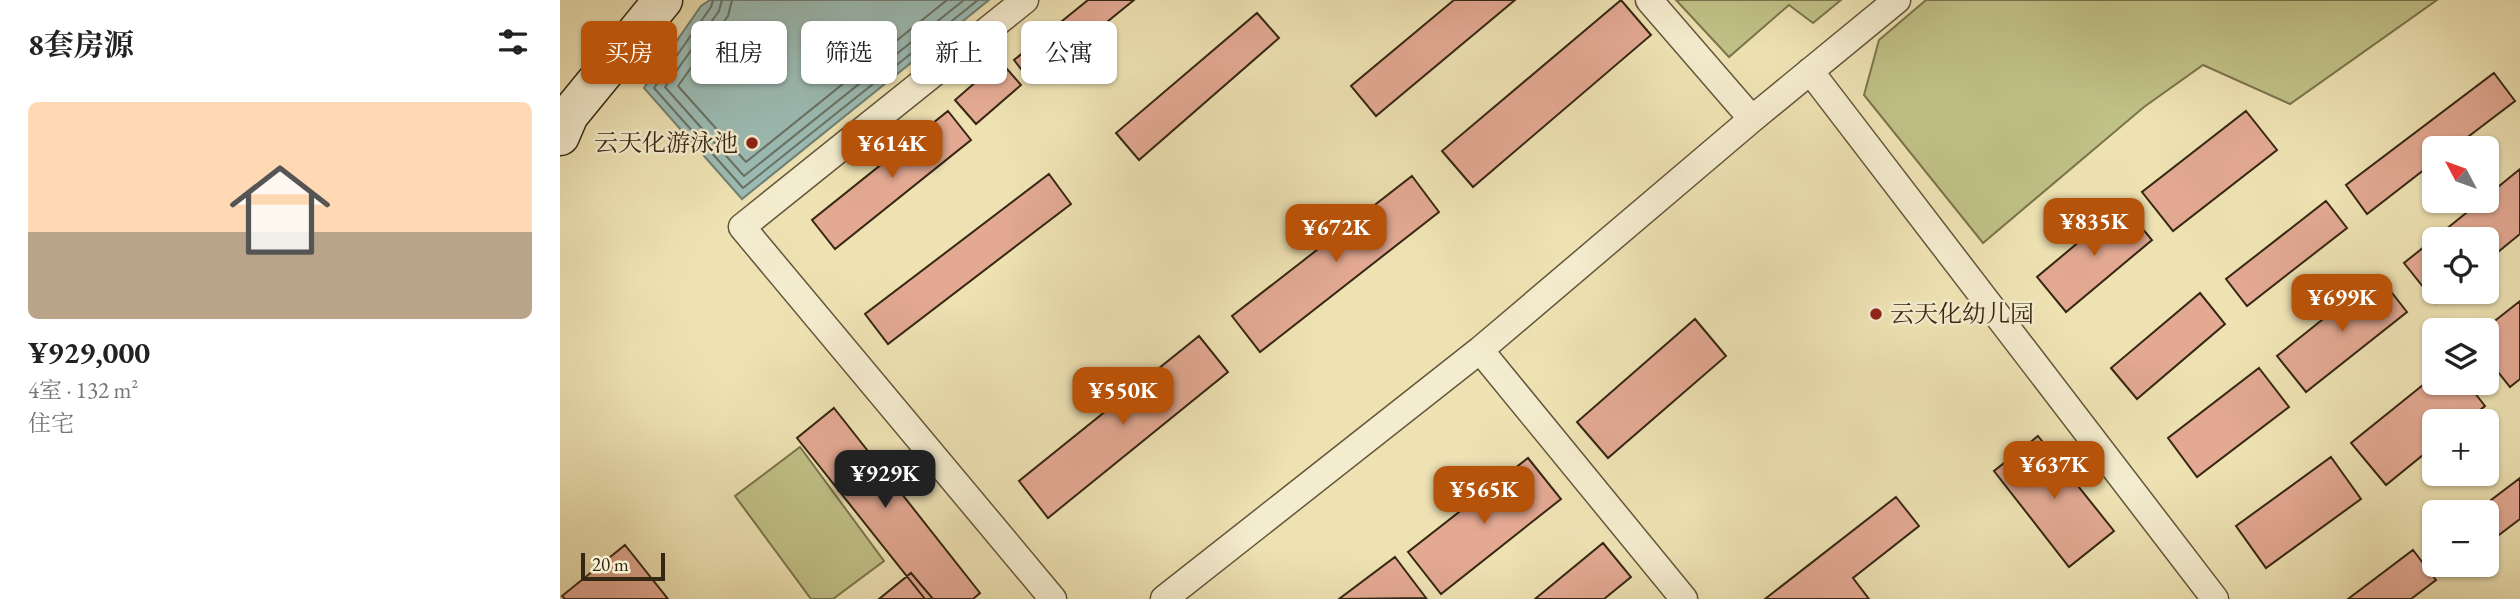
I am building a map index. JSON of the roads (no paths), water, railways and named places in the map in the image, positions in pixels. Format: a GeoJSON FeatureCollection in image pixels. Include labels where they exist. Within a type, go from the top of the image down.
{"type":"FeatureCollection","features":[{"type":"Feature","properties":{"kind":"main road"},"geometry":{"type":"LineString","coordinates":[[560,136],[569,115],[663,0]]}},
{"type":"Feature","properties":{"kind":"street"},"geometry":{"type":"LineString","coordinates":[[1026,0],[742,227],[1053,599]]}},
{"type":"Feature","properties":{"kind":"street"},"geometry":{"type":"LineString","coordinates":[[1649,0],[1752,119]]}},
{"type":"Feature","properties":{"kind":"street"},"geometry":{"type":"LineString","coordinates":[[1164,599],[1480,350],[1896,0]]}},
{"type":"Feature","properties":{"kind":"street"},"geometry":{"type":"LineString","coordinates":[[1811,71],[2215,599]]}},
{"type":"Feature","properties":{"kind":"street"},"geometry":{"type":"LineString","coordinates":[[1480,350],[1684,599]]}},
{"type":"Feature","properties":{"kind":"water","name":"云天化游泳池"},"geometry":{"type":"Polygon","coordinates":[[[710,0],[989,0],[963,21],[911,21],[911,63],[897,74],[897,21],[801,21],[801,84],[885,84],[742,199],[644,88],[647,84],[677,84],[677,41],[701,6],[710,0]]]}},
{"type":"Feature","properties":{"kind":"place","name":"云天化游泳池"},"geometry":{"type":"Point","coordinates":[752,143]}},
{"type":"Feature","properties":{"kind":"place","name":"云天化幼儿园"},"geometry":{"type":"Point","coordinates":[1876,314]}}]}
